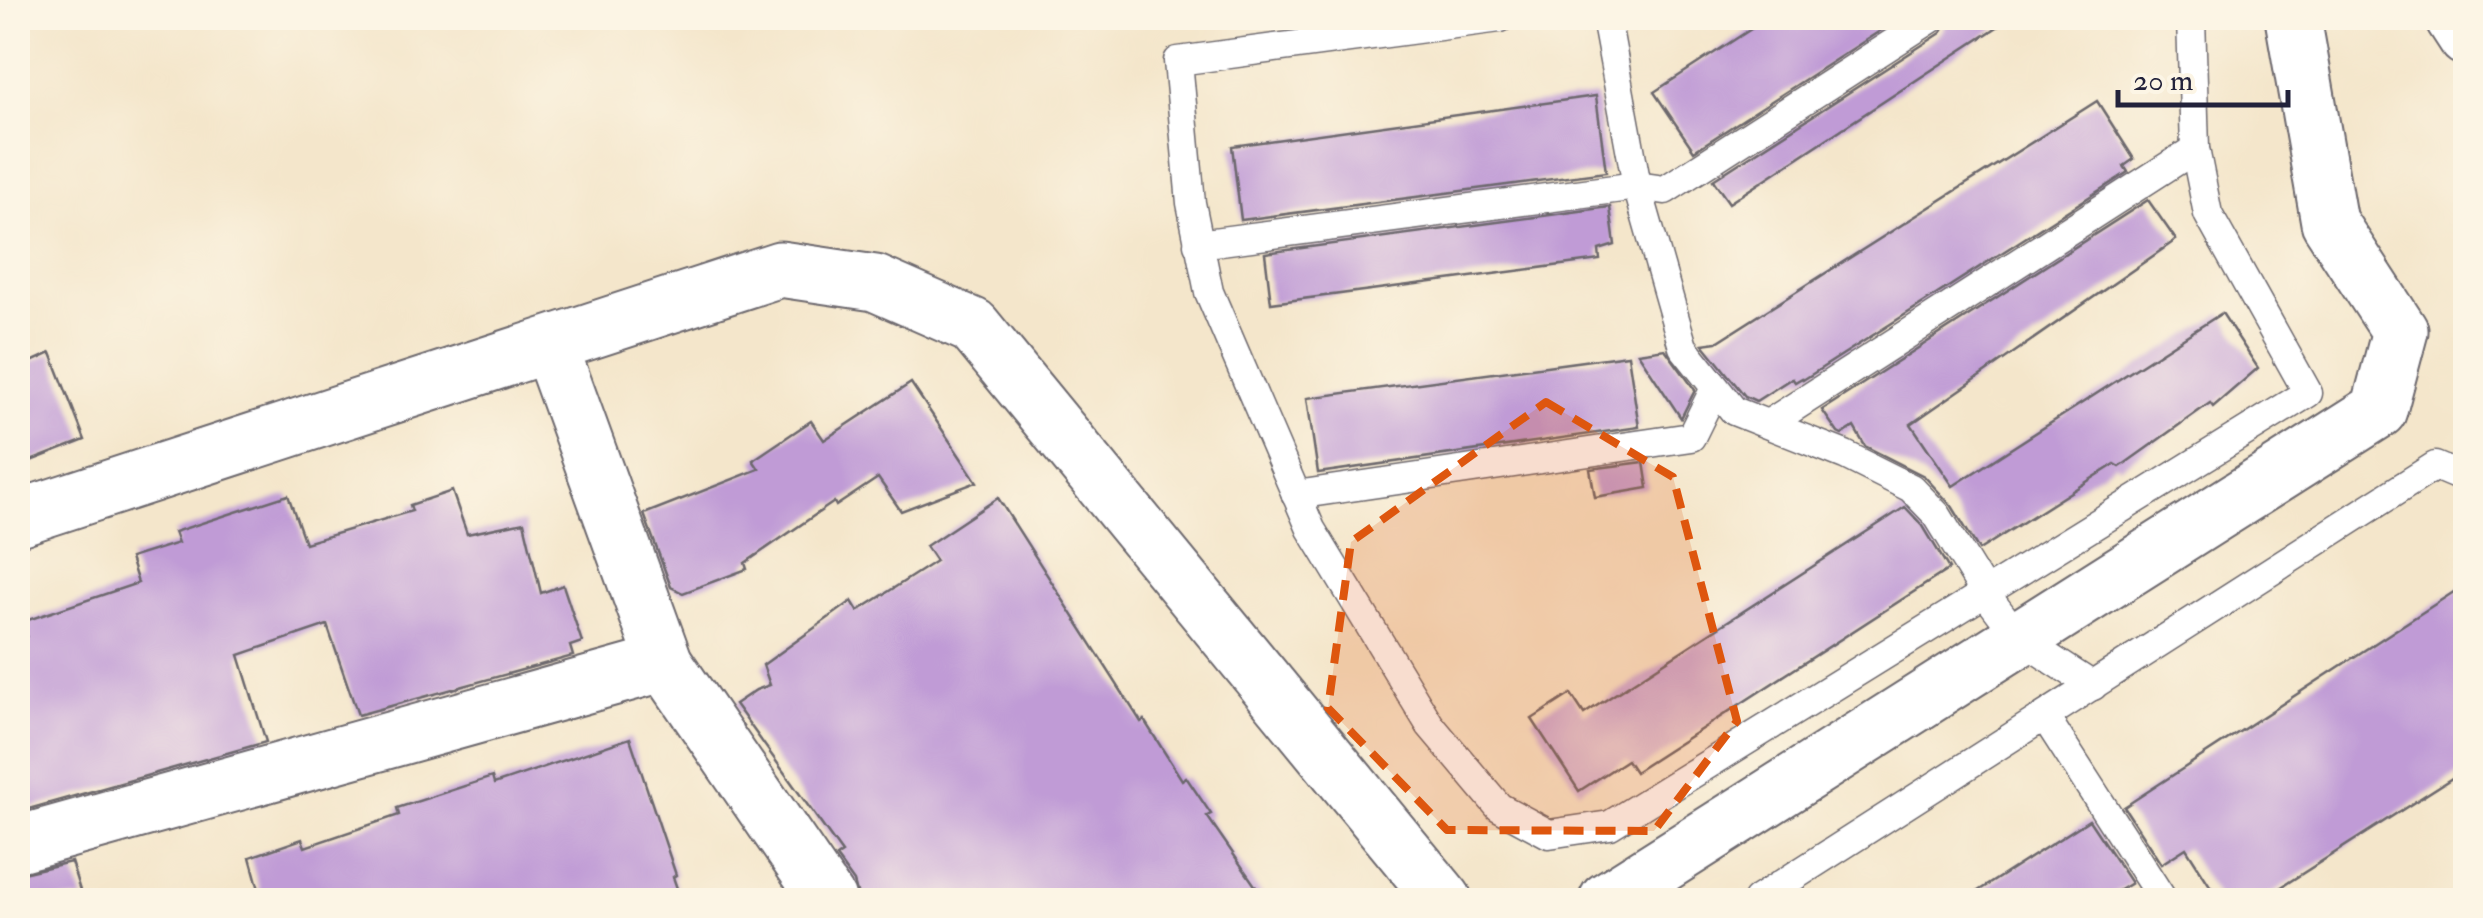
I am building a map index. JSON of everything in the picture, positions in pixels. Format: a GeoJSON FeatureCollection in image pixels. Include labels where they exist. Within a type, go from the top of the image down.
{"type":"FeatureCollection","features":[{"type":"Feature","properties":{"kind":"street"},"geometry":{"type":"LineString","coordinates":[[1608,900],[2379,410],[2400,331],[2329,222],[2294,18]]}},
{"type":"Feature","properties":{"kind":"street"},"geometry":{"type":"LineString","coordinates":[[2453,18],[2466,38]]}},
{"type":"Feature","properties":{"kind":"street"},"geometry":{"type":"LineString","coordinates":[[18,518],[780,269],[875,282],[973,326],[1444,900]]}},
{"type":"Feature","properties":{"kind":"street"},"geometry":{"type":"LineString","coordinates":[[550,346],[665,663],[813,895]]}},
{"type":"Feature","properties":{"kind":"street"},"geometry":{"type":"LineString","coordinates":[[18,844],[665,663]]}},
{"type":"Feature","properties":{"kind":"lane"},"geometry":{"type":"LineString","coordinates":[[1500,18],[1178,61],[1191,204],[1209,292],[1311,530],[1430,725],[1499,807],[1549,834],[1610,825],[2308,393],[2208,214],[2195,149],[2191,18]]}},
{"type":"Feature","properties":{"kind":"lane"},"geometry":{"type":"LineString","coordinates":[[1606,18],[1637,186],[1683,347],[1734,411],[1845,455],[1911,488],[1936,515],[2018,638],[2093,686]]}},
{"type":"Feature","properties":{"kind":"lane"},"geometry":{"type":"LineString","coordinates":[[1198,244],[1637,186],[1665,190],[1932,18]]}},
{"type":"Feature","properties":{"kind":"lane"},"geometry":{"type":"LineString","coordinates":[[1768,424],[2195,149]]}},
{"type":"Feature","properties":{"kind":"lane"},"geometry":{"type":"LineString","coordinates":[[1296,495],[1691,437],[1715,388]]}},
{"type":"Feature","properties":{"kind":"lane"},"geometry":{"type":"LineString","coordinates":[[1756,900],[2435,466],[2466,479]]}},
{"type":"Feature","properties":{"kind":"lane"},"geometry":{"type":"LineString","coordinates":[[2044,717],[2163,900]]}},
{"type":"Feature","properties":{"kind":"highlighted area"},"geometry":{"type":"Polygon","coordinates":[[[1546,402],[1673,477],[1737,721],[1654,831],[1447,830],[1328,708],[1351,542],[1546,402]]]}},
{"type":"Feature","properties":{"kind":"building"},"geometry":{"type":"Polygon","coordinates":[[[1768,18],[1900,18],[1694,151],[1654,92],[1768,18]]]}},
{"type":"Feature","properties":{"kind":"building"},"geometry":{"type":"Polygon","coordinates":[[[1949,18],[2011,18],[1729,203],[1713,180],[1941,33],[1949,18]]]}},
{"type":"Feature","properties":{"kind":"building"},"geometry":{"type":"Polygon","coordinates":[[[1596,96],[1606,172],[1241,220],[1232,146],[1596,96]]]}},
{"type":"Feature","properties":{"kind":"building"},"geometry":{"type":"Polygon","coordinates":[[[2097,101],[2134,159],[2124,166],[2128,172],[1803,380],[1795,382],[1792,378],[1756,401],[1745,396],[1703,344],[1717,342],[2097,101]]]}},
{"type":"Feature","properties":{"kind":"building"},"geometry":{"type":"Polygon","coordinates":[[[2148,200],[2176,240],[1911,424],[1953,486],[2222,313],[2258,368],[2213,407],[2210,403],[2120,467],[2115,464],[1979,550],[1952,506],[1924,476],[1865,446],[1854,427],[1842,435],[1838,433],[1822,410],[2148,200]]]}},
{"type":"Feature","properties":{"kind":"building"},"geometry":{"type":"Polygon","coordinates":[[[1610,207],[1615,245],[1599,250],[1600,260],[1271,303],[1265,253],[1610,207]]]}},
{"type":"Feature","properties":{"kind":"building"},"geometry":{"type":"Polygon","coordinates":[[[1665,349],[1695,390],[1681,418],[1638,353],[1665,349]]]}},
{"type":"Feature","properties":{"kind":"building"},"geometry":{"type":"Polygon","coordinates":[[[51,353],[85,440],[18,466],[18,368],[51,353]]]}},
{"type":"Feature","properties":{"kind":"building"},"geometry":{"type":"Polygon","coordinates":[[[1628,355],[1639,427],[1318,473],[1307,398],[1628,355]]]}},
{"type":"Feature","properties":{"kind":"building"},"geometry":{"type":"Polygon","coordinates":[[[911,383],[977,482],[901,511],[878,478],[836,506],[834,502],[745,563],[747,569],[683,593],[671,587],[644,514],[759,469],[753,460],[811,421],[824,440],[911,383]]]}},
{"type":"Feature","properties":{"kind":"building"},"geometry":{"type":"Polygon","coordinates":[[[1644,462],[1648,488],[1595,497],[1590,469],[1644,462]]]}},
{"type":"Feature","properties":{"kind":"building"},"geometry":{"type":"Polygon","coordinates":[[[452,491],[467,534],[524,522],[541,593],[563,585],[582,642],[570,646],[573,656],[358,715],[327,625],[239,655],[266,742],[18,812],[18,640],[27,636],[22,622],[138,583],[130,558],[178,543],[174,532],[288,495],[305,543],[412,511],[410,505],[452,491]]]}},
{"type":"Feature","properties":{"kind":"building"},"geometry":{"type":"Polygon","coordinates":[[[998,498],[1141,722],[1144,720],[1182,780],[1186,777],[1211,814],[1207,816],[1265,900],[859,900],[854,882],[836,857],[842,853],[735,704],[770,685],[763,665],[852,601],[858,611],[936,561],[926,546],[998,498]]]}},
{"type":"Feature","properties":{"kind":"building"},"geometry":{"type":"Polygon","coordinates":[[[1905,507],[1923,526],[1949,569],[1635,772],[1627,760],[1579,791],[1532,719],[1571,694],[1584,714],[1905,507]]]}},
{"type":"Feature","properties":{"kind":"building"},"geometry":{"type":"Polygon","coordinates":[[[2466,584],[2466,769],[2261,900],[2219,900],[2186,848],[2161,864],[2124,807],[2466,584]]]}},
{"type":"Feature","properties":{"kind":"building"},"geometry":{"type":"Polygon","coordinates":[[[630,738],[681,900],[262,900],[250,857],[302,839],[305,847],[399,815],[397,808],[492,777],[494,784],[630,738]]]}},
{"type":"Feature","properties":{"kind":"building"},"geometry":{"type":"Polygon","coordinates":[[[2089,820],[2131,883],[2103,900],[1964,900],[2089,820]]]}},
{"type":"Feature","properties":{"kind":"building"},"geometry":{"type":"Polygon","coordinates":[[[71,862],[83,900],[18,900],[18,874],[71,862]]]}}]}
